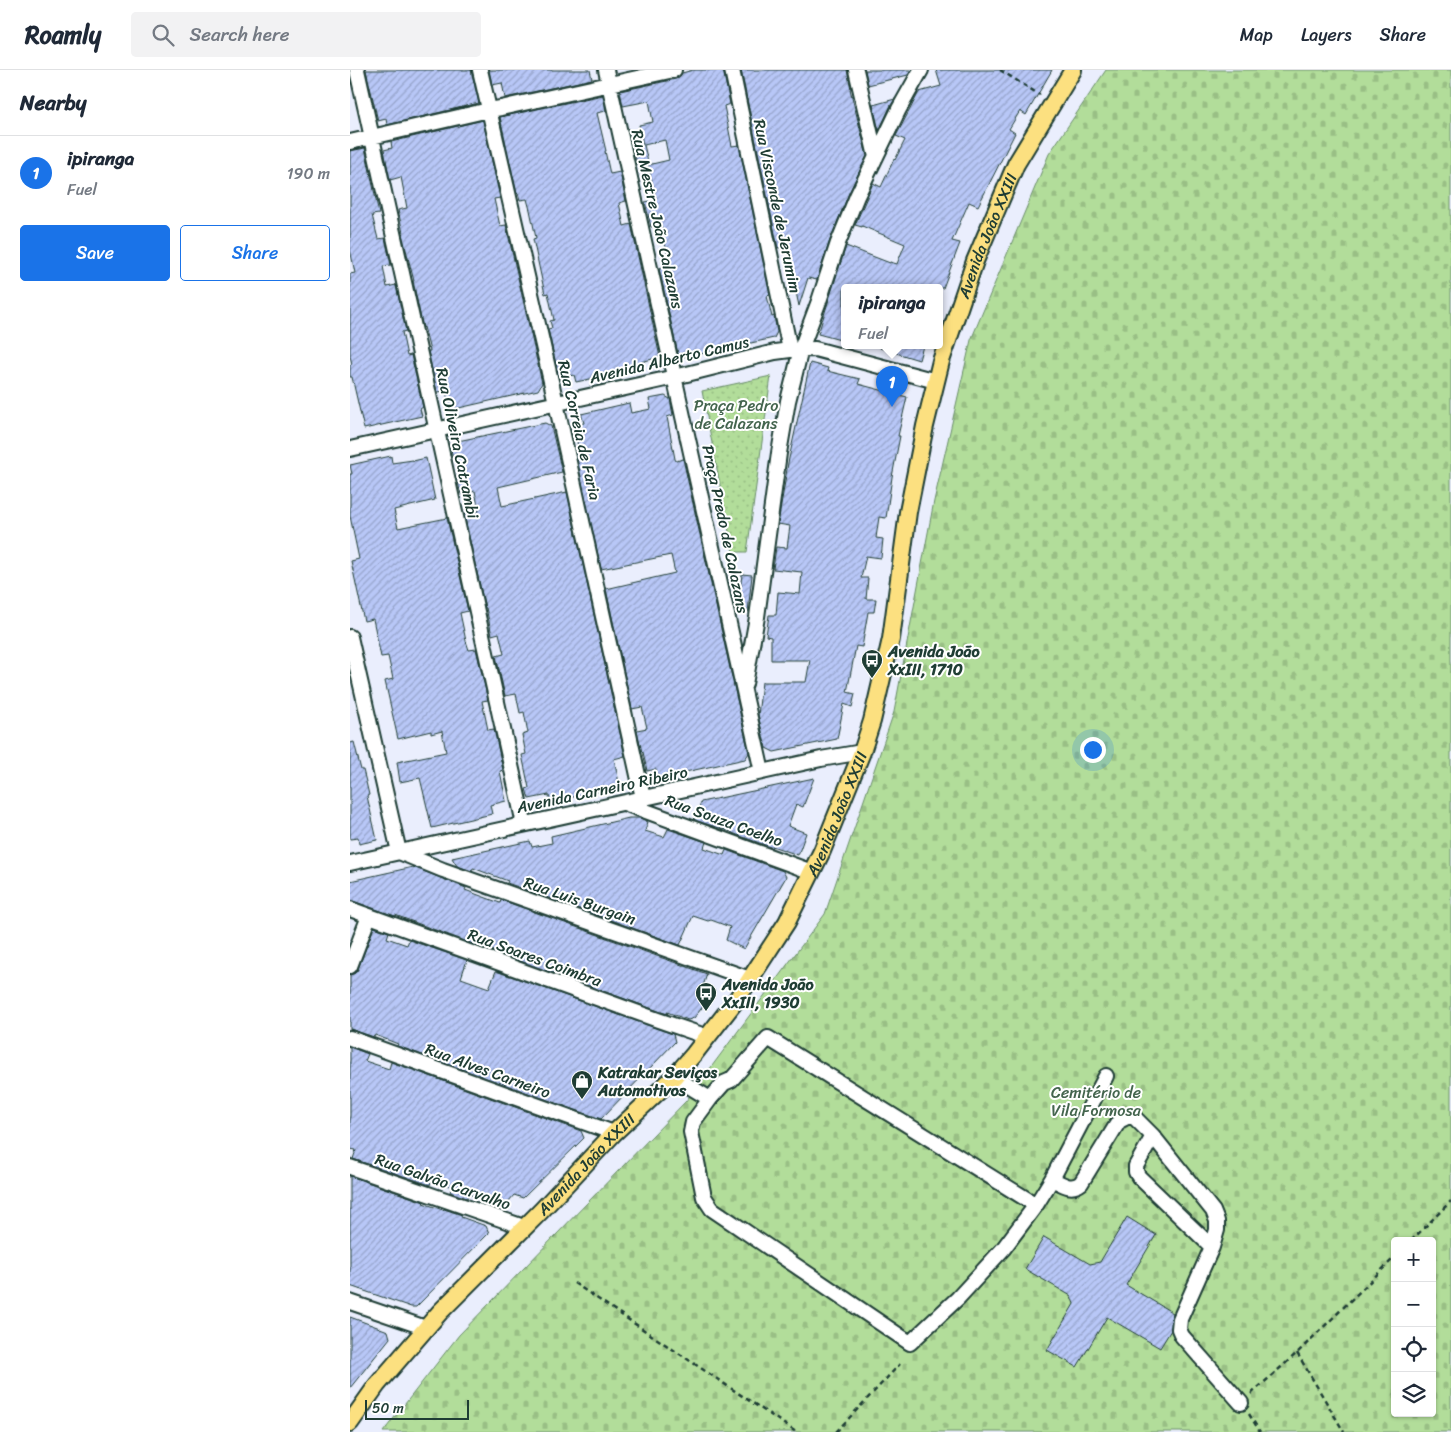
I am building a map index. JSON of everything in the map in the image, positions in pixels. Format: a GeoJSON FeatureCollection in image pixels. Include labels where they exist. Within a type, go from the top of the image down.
{"type":"FeatureCollection","features":[{"type":"Feature","properties":{"kind":"main road","name":"Avenida João XXIII"},"geometry":{"type":"LineString","coordinates":[[350,1422],[377,1385],[440,1312],[524,1228],[614,1133],[674,1077],[737,999],[787,922],[822,851],[862,752],[872,721],[892,639],[908,512],[925,426],[941,361],[975,260],[1016,164],[1073,70]]}},
{"type":"Feature","properties":{"kind":"street","name":"Rua Oliveira Catrambi"},"geometry":{"type":"LineString","coordinates":[[357,70],[524,824]]}},
{"type":"Feature","properties":{"kind":"street","name":"Rua Correia de Faria"},"geometry":{"type":"LineString","coordinates":[[480,70],[644,798]]}},
{"type":"Feature","properties":{"kind":"street","name":"Rua Mestre João Calazans"},"geometry":{"type":"LineString","coordinates":[[606,70],[675,377]]}},
{"type":"Feature","properties":{"kind":"street"},"geometry":{"type":"LineString","coordinates":[[350,142],[674,70]]}},
{"type":"Feature","properties":{"kind":"street","name":"Rua Visconde de Jerumim"},"geometry":{"type":"LineString","coordinates":[[732,70],[795,349]]}},
{"type":"Feature","properties":{"kind":"street"},"geometry":{"type":"LineString","coordinates":[[856,70],[876,157]]}},
{"type":"Feature","properties":{"kind":"street"},"geometry":{"type":"LineString","coordinates":[[762,772],[744,690],[757,617],[795,349],[819,301],[838,243],[857,196],[898,110],[921,70]]}},
{"type":"Feature","properties":{"kind":"street","name":"Avenida Alberto Camus"},"geometry":{"type":"LineString","coordinates":[[350,449],[795,349],[815,349],[936,381]]}},
{"type":"Feature","properties":{"kind":"street","name":"Praça Predo de Calazans"},"geometry":{"type":"LineString","coordinates":[[675,377],[744,690]]}},
{"type":"Feature","properties":{"kind":"street"},"geometry":{"type":"LineString","coordinates":[[350,637],[399,852]]}},
{"type":"Feature","properties":{"kind":"street","name":"Avenida Carneiro Ribeiro"},"geometry":{"type":"LineString","coordinates":[[350,863],[623,802],[862,752]]}},
{"type":"Feature","properties":{"kind":"street","name":"Rua Souza Coelho"},"geometry":{"type":"LineString","coordinates":[[623,802],[812,872]]}},
{"type":"Feature","properties":{"kind":"street","name":"Rua Luis Burgain"},"geometry":{"type":"LineString","coordinates":[[399,852],[443,870],[750,979]]}},
{"type":"Feature","properties":{"kind":"street","name":"Rua Soares Coimbra"},"geometry":{"type":"LineString","coordinates":[[350,909],[708,1037]]}},
{"type":"Feature","properties":{"kind":"street"},"geometry":{"type":"LineString","coordinates":[[350,966],[369,916]]}},
{"type":"Feature","properties":{"kind":"street","name":"Rua Alves Carneiro"},"geometry":{"type":"LineString","coordinates":[[350,1038],[614,1133]]}},
{"type":"Feature","properties":{"kind":"street"},"geometry":{"type":"LineString","coordinates":[[1036,1205],[768,1038],[731,1080],[724,1083],[693,1122],[691,1132],[700,1181],[704,1197],[712,1209],[910,1343],[958,1298],[1003,1248],[1036,1205],[1052,1180],[1106,1076]]}},
{"type":"Feature","properties":{"kind":"street"},"geometry":{"type":"LineString","coordinates":[[674,1077],[710,1099]]}},
{"type":"Feature","properties":{"kind":"street"},"geometry":{"type":"LineString","coordinates":[[1052,1180],[1070,1188],[1076,1187],[1119,1121],[1127,1116],[1134,1117],[1153,1136],[1213,1211],[1217,1221],[1218,1230],[1212,1248],[1180,1319],[1179,1329],[1182,1336],[1241,1402]]}},
{"type":"Feature","properties":{"kind":"street"},"geometry":{"type":"LineString","coordinates":[[1153,1136],[1136,1166],[1136,1172],[1212,1248]]}},
{"type":"Feature","properties":{"kind":"street","name":"Rua Galvão Carvalho"},"geometry":{"type":"LineString","coordinates":[[350,1167],[524,1228]]}},
{"type":"Feature","properties":{"kind":"street"},"geometry":{"type":"LineString","coordinates":[[350,1302],[426,1328]]}},
{"type":"Feature","properties":{"kind":"path"},"geometry":{"type":"LineString","coordinates":[[1000,70],[1052,102]]}},
{"type":"Feature","properties":{"kind":"path"},"geometry":{"type":"LineString","coordinates":[[1415,1237],[1451,1201]]}},
{"type":"Feature","properties":{"kind":"path"},"geometry":{"type":"LineString","coordinates":[[1260,1432],[1241,1402],[1297,1353],[1391,1261]]}},
{"type":"Feature","properties":{"kind":"path"},"geometry":{"type":"LineString","coordinates":[[574,1282],[796,1432]]}},
{"type":"Feature","properties":{"kind":"path"},"geometry":{"type":"LineString","coordinates":[[1297,1353],[1344,1432]]}},
{"type":"Feature","properties":{"kind":"path"},"geometry":{"type":"LineString","coordinates":[[836,1432],[900,1364]]}},
{"type":"Feature","properties":{"kind":"green space","name":"Cemitério de Vila Formosa"},"geometry":{"type":"Polygon","coordinates":[[[1106,70],[1451,70],[1451,1432],[383,1432],[459,1335],[686,1101],[825,914],[894,712],[934,501],[971,340],[1049,154],[1106,70]]]}},
{"type":"Feature","properties":{"kind":"green space","name":"Praça Pedro de Calazans"},"geometry":{"type":"Polygon","coordinates":[[[771,376],[747,552],[733,552],[702,391],[771,376]]]}},
{"type":"Feature","properties":{"kind":"building"},"geometry":{"type":"Polygon","coordinates":[[[366,70],[471,70],[479,103],[387,125],[386,119],[378,121],[366,70]]]}},
{"type":"Feature","properties":{"kind":"building"},"geometry":{"type":"Polygon","coordinates":[[[489,70],[590,70],[592,79],[505,98],[502,83],[492,85],[489,70]]]}},
{"type":"Feature","properties":{"kind":"building"},"geometry":{"type":"Polygon","coordinates":[[[693,70],[723,70],[730,104],[724,106],[732,146],[739,145],[770,295],[767,296],[777,332],[774,338],[686,357],[678,354],[659,268],[670,265],[661,225],[651,227],[645,202],[656,200],[648,165],[669,160],[665,140],[644,145],[648,162],[637,164],[633,147],[643,145],[639,125],[653,122],[649,101],[623,106],[620,91],[676,79],[682,73],[693,70]]]}},
{"type":"Feature","properties":{"kind":"building"},"geometry":{"type":"Polygon","coordinates":[[[741,70],[847,70],[867,156],[849,193],[830,240],[817,280],[808,278],[799,306],[786,246],[778,248],[741,70]]]}},
{"type":"Feature","properties":{"kind":"building"},"geometry":{"type":"Polygon","coordinates":[[[865,70],[911,71],[908,75],[868,85],[865,70]]]}},
{"type":"Feature","properties":{"kind":"building"},"geometry":{"type":"Polygon","coordinates":[[[936,70],[1052,70],[1026,115],[1020,111],[1009,129],[1015,133],[978,206],[969,202],[952,241],[960,243],[943,288],[943,284],[841,284],[841,340],[818,334],[846,246],[897,264],[905,244],[862,226],[855,225],[873,183],[881,187],[905,140],[896,136],[919,92],[941,86],[936,70]]]}},
{"type":"Feature","properties":{"kind":"building"},"geometry":{"type":"Polygon","coordinates":[[[603,95],[606,111],[597,113],[610,174],[620,172],[626,201],[619,203],[624,226],[631,224],[660,357],[641,362],[642,368],[576,382],[574,375],[559,378],[548,329],[552,328],[550,321],[554,320],[548,293],[545,294],[533,239],[536,238],[530,210],[527,199],[520,200],[517,194],[500,117],[603,95]]]}},
{"type":"Feature","properties":{"kind":"building"},"geometry":{"type":"Polygon","coordinates":[[[895,99],[891,105],[879,131],[873,105],[895,99]]]}},
{"type":"Feature","properties":{"kind":"building"},"geometry":{"type":"Polygon","coordinates":[[[483,120],[500,198],[494,199],[500,226],[506,225],[542,383],[538,390],[450,410],[446,391],[437,392],[428,351],[430,351],[402,234],[398,210],[407,208],[401,177],[390,180],[384,150],[392,148],[391,142],[483,120]]]}},
{"type":"Feature","properties":{"kind":"building"},"geometry":{"type":"Polygon","coordinates":[[[365,148],[379,214],[372,215],[378,239],[385,238],[391,265],[383,266],[387,287],[396,285],[406,331],[402,332],[407,356],[411,355],[423,407],[420,409],[422,416],[364,429],[352,377],[350,377],[350,365],[352,364],[350,356],[350,274],[355,273],[350,249],[350,151],[365,148]]]}},
{"type":"Feature","properties":{"kind":"building"},"geometry":{"type":"Polygon","coordinates":[[[883,349],[922,349],[919,360],[883,349]]]}},
{"type":"Feature","properties":{"kind":"building"},"geometry":{"type":"Polygon","coordinates":[[[810,363],[828,368],[827,371],[860,379],[858,384],[907,397],[898,436],[900,436],[886,518],[879,517],[876,538],[883,539],[881,558],[866,556],[861,578],[868,578],[866,599],[876,599],[874,612],[868,612],[862,647],[856,646],[847,692],[855,694],[852,707],[844,704],[837,739],[774,752],[766,748],[758,715],[762,682],[806,682],[810,660],[771,660],[771,637],[766,636],[769,615],[776,615],[778,592],[800,594],[802,572],[773,569],[776,547],[787,548],[790,526],[778,524],[788,463],[810,363]]]}},
{"type":"Feature","properties":{"kind":"building"},"geometry":{"type":"Polygon","coordinates":[[[665,396],[670,399],[673,415],[667,417],[675,459],[676,461],[683,459],[749,753],[745,759],[658,778],[656,769],[647,771],[642,753],[637,730],[647,728],[642,707],[632,709],[606,589],[675,573],[671,555],[601,569],[575,451],[579,450],[573,426],[584,423],[581,414],[629,403],[631,413],[651,409],[649,399],[665,396]]]}},
{"type":"Feature","properties":{"kind":"building"},"geometry":{"type":"Polygon","coordinates":[[[545,423],[551,426],[562,472],[498,487],[502,506],[567,492],[625,756],[614,759],[620,787],[550,802],[549,795],[529,799],[526,789],[529,788],[522,755],[526,754],[522,735],[528,733],[524,712],[520,713],[516,694],[505,696],[496,656],[504,654],[499,633],[492,635],[464,514],[479,511],[475,491],[461,494],[458,483],[462,482],[456,455],[452,455],[451,448],[453,442],[545,423]]]}},
{"type":"Feature","properties":{"kind":"building"},"geometry":{"type":"Polygon","coordinates":[[[391,456],[392,463],[426,458],[435,500],[394,510],[398,528],[447,518],[468,611],[460,613],[466,641],[469,650],[476,649],[488,700],[482,701],[488,730],[494,729],[503,770],[500,771],[506,801],[490,805],[492,814],[432,828],[420,778],[400,782],[397,762],[446,752],[442,731],[431,734],[431,731],[398,739],[385,681],[393,679],[388,656],[381,657],[373,619],[364,621],[351,561],[359,559],[350,516],[350,474],[352,474],[350,465],[391,456]]]}},
{"type":"Feature","properties":{"kind":"building"},"geometry":{"type":"Polygon","coordinates":[[[742,574],[752,575],[748,612],[738,611],[742,574]]]}},
{"type":"Feature","properties":{"kind":"building"},"geometry":{"type":"Polygon","coordinates":[[[354,742],[366,782],[369,795],[367,796],[377,840],[359,844],[358,838],[350,839],[350,743],[354,742]]]}},
{"type":"Feature","properties":{"kind":"building"},"geometry":{"type":"Polygon","coordinates":[[[814,778],[803,807],[796,804],[788,826],[806,833],[798,855],[694,820],[701,802],[814,778]]]}},
{"type":"Feature","properties":{"kind":"building"},"geometry":{"type":"Polygon","coordinates":[[[629,818],[640,818],[648,822],[645,831],[664,837],[668,829],[706,842],[704,848],[724,855],[726,850],[783,871],[786,877],[744,949],[726,940],[730,927],[711,920],[708,921],[693,916],[680,945],[507,883],[508,881],[473,868],[472,871],[457,866],[452,858],[530,841],[532,847],[552,843],[551,836],[629,818]]]}},
{"type":"Feature","properties":{"kind":"building"},"geometry":{"type":"Polygon","coordinates":[[[413,867],[500,903],[501,900],[707,974],[703,986],[715,991],[694,1018],[688,1020],[501,954],[474,942],[473,944],[350,900],[350,881],[413,867]]]}},
{"type":"Feature","properties":{"kind":"building"},"geometry":{"type":"Polygon","coordinates":[[[374,927],[389,932],[387,938],[407,945],[409,940],[467,960],[461,978],[489,988],[496,971],[673,1034],[675,1042],[601,1119],[397,1046],[398,1044],[375,1035],[374,1037],[350,1029],[350,975],[358,969],[374,927]]]}},
{"type":"Feature","properties":{"kind":"building"},"geometry":{"type":"Polygon","coordinates":[[[350,1047],[368,1054],[365,1061],[389,1069],[391,1062],[581,1131],[584,1138],[523,1198],[514,1195],[504,1207],[469,1194],[467,1198],[450,1192],[452,1187],[432,1179],[430,1185],[353,1159],[356,1150],[350,1149],[350,1047]]]}},
{"type":"Feature","properties":{"kind":"building"},"geometry":{"type":"Polygon","coordinates":[[[350,1176],[443,1210],[462,1215],[461,1217],[486,1226],[489,1233],[416,1307],[411,1307],[350,1286],[350,1176]]]}},
{"type":"Feature","properties":{"kind":"building"},"geometry":{"type":"Polygon","coordinates":[[[1127,1217],[1156,1235],[1126,1285],[1173,1313],[1171,1330],[1160,1348],[1107,1317],[1077,1367],[1047,1350],[1074,1304],[1071,1296],[1025,1269],[1044,1237],[1090,1264],[1100,1262],[1127,1217]]]}},
{"type":"Feature","properties":{"kind":"building"},"geometry":{"type":"Polygon","coordinates":[[[350,1317],[388,1331],[390,1338],[350,1388],[350,1317]]]}},
{"type":"Feature","properties":{"kind":"place","name":"ipiranga"},"geometry":{"type":"Point","coordinates":[892,407]}},
{"type":"Feature","properties":{"kind":"place","name":"Avenida João XxIII, 1710"},"geometry":{"type":"Point","coordinates":[872,679]}},
{"type":"Feature","properties":{"kind":"place","name":"Avenida João XxIII, 1930"},"geometry":{"type":"Point","coordinates":[706,1012]}},
{"type":"Feature","properties":{"kind":"place","name":"Katrakar Seviços Automotivos"},"geometry":{"type":"Point","coordinates":[582,1100]}}]}
